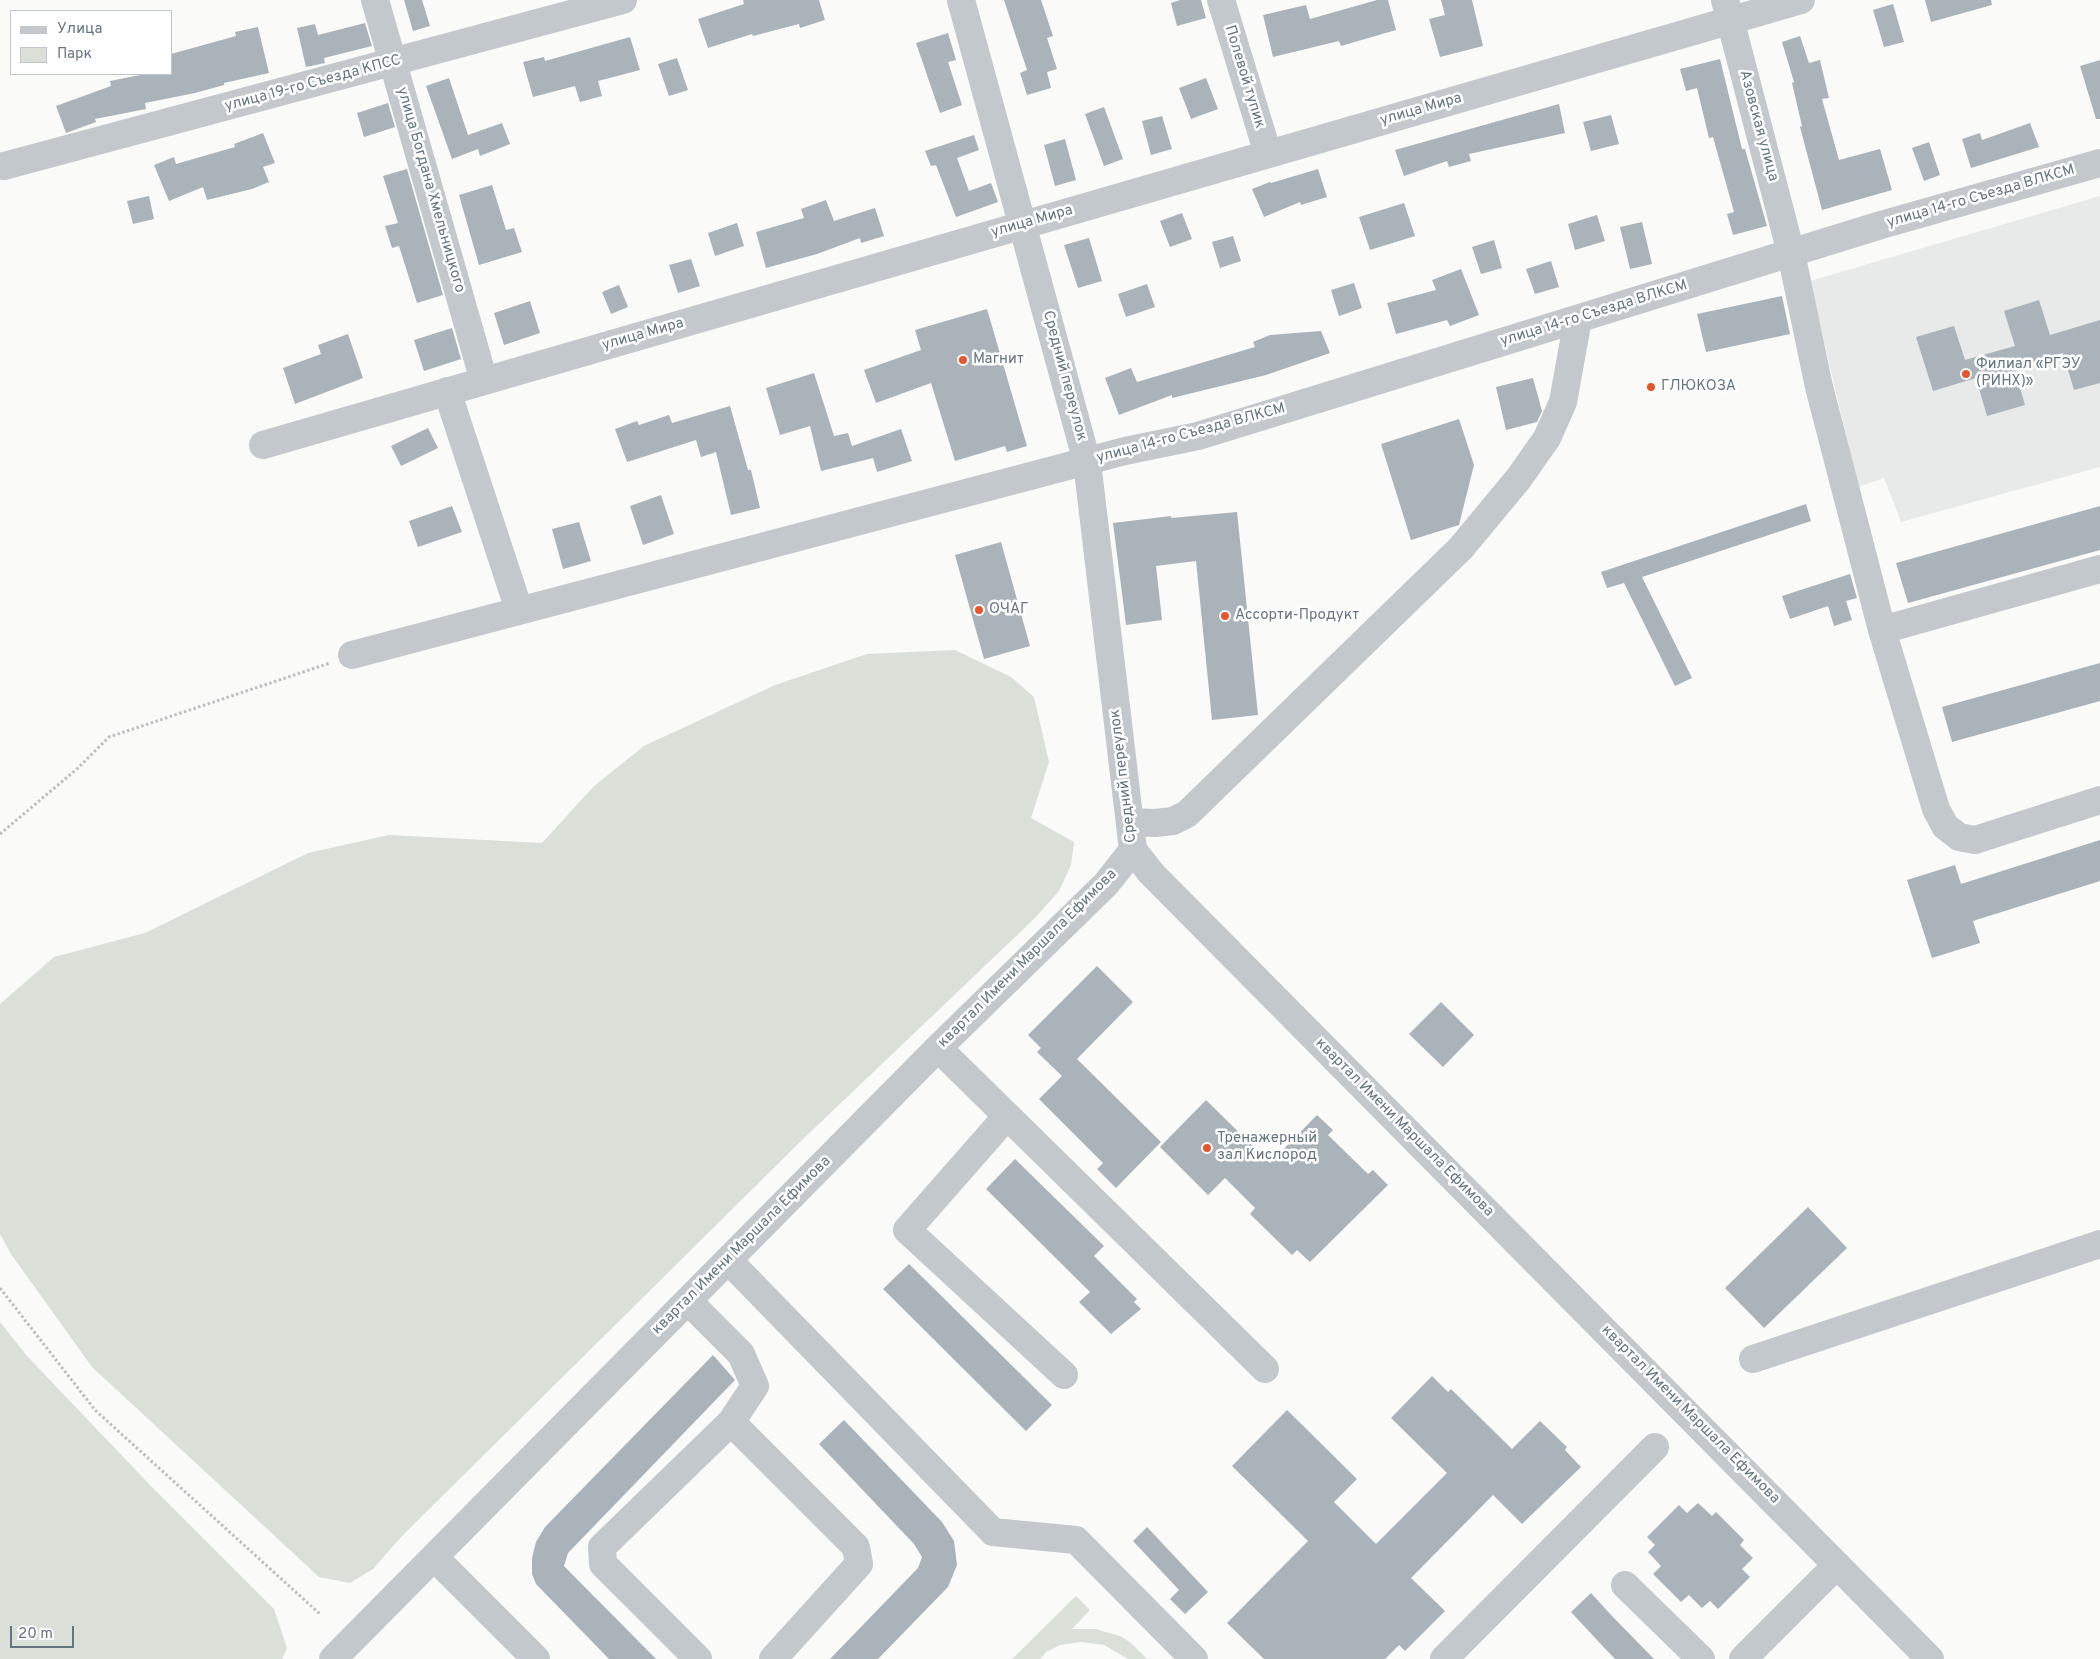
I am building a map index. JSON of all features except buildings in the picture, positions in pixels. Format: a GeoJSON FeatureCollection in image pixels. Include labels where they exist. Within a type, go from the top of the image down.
{"type":"FeatureCollection","features":[{"type":"Feature","properties":{"kind":"street","name":"улица Богдана Хмельницкого"},"geometry":{"type":"LineString","coordinates":[[375,0],[484,381]]}},
{"type":"Feature","properties":{"kind":"street","name":"улица 19-го Съезда КПСС"},"geometry":{"type":"LineString","coordinates":[[4,166],[623,0]]}},
{"type":"Feature","properties":{"kind":"street","name":"Средний переулок"},"geometry":{"type":"LineString","coordinates":[[961,0],[1024,225],[1086,462],[1133,850]]}},
{"type":"Feature","properties":{"kind":"street","name":"Полевой тупик"},"geometry":{"type":"LineString","coordinates":[[1221,0],[1268,154]]}},
{"type":"Feature","properties":{"kind":"street","name":"улица Мира"},"geometry":{"type":"LineString","coordinates":[[263,445],[1268,154],[1727,10],[1801,0]]}},
{"type":"Feature","properties":{"kind":"street","name":"Азовская улица"},"geometry":{"type":"LineString","coordinates":[[1727,10],[1791,253],[1819,387],[1882,630],[1936,808],[1944,826],[1959,837],[1975,840],[2100,800]]}},
{"type":"Feature","properties":{"kind":"street","name":"улица 14-го Съезда ВЛКСМ"},"geometry":{"type":"LineString","coordinates":[[352,655],[1086,462],[1198,436],[1265,417],[1791,253],[2100,163]]}},
{"type":"Feature","properties":{"kind":"street"},"geometry":{"type":"LineString","coordinates":[[1130,822],[1173,821],[1187,814],[1461,548],[1519,478],[1547,438],[1563,402],[1578,319]]}},
{"type":"Feature","properties":{"kind":"street"},"geometry":{"type":"LineString","coordinates":[[447,392],[519,610]]}},
{"type":"Feature","properties":{"kind":"street"},"geometry":{"type":"LineString","coordinates":[[1882,630],[2100,569]]}},
{"type":"Feature","properties":{"kind":"street","name":"квартал Имени Маршала Ефимова"},"geometry":{"type":"LineString","coordinates":[[333,1659],[938,1048],[1106,884],[1133,850],[1151,873],[1930,1659]]}},
{"type":"Feature","properties":{"kind":"street"},"geometry":{"type":"LineString","coordinates":[[938,1048],[1265,1369]]}},
{"type":"Feature","properties":{"kind":"street"},"geometry":{"type":"LineString","coordinates":[[1007,1116],[907,1230],[1064,1375]]}},
{"type":"Feature","properties":{"kind":"street"},"geometry":{"type":"LineString","coordinates":[[1754,1359],[2100,1244]]}},
{"type":"Feature","properties":{"kind":"street"},"geometry":{"type":"LineString","coordinates":[[728,1260],[994,1532],[1076,1540],[1194,1659]]}},
{"type":"Feature","properties":{"kind":"street"},"geometry":{"type":"LineString","coordinates":[[688,1301],[741,1354],[755,1386],[731,1422],[602,1547],[603,1564],[698,1659]]}},
{"type":"Feature","properties":{"kind":"street"},"geometry":{"type":"LineString","coordinates":[[731,1422],[856,1547],[859,1564],[772,1659]]}},
{"type":"Feature","properties":{"kind":"street"},"geometry":{"type":"LineString","coordinates":[[1444,1659],[1655,1447]]}},
{"type":"Feature","properties":{"kind":"street"},"geometry":{"type":"LineString","coordinates":[[434,1557],[528,1656]]}},
{"type":"Feature","properties":{"kind":"street"},"geometry":{"type":"LineString","coordinates":[[1743,1659],[1837,1564]]}},
{"type":"Feature","properties":{"kind":"street"},"geometry":{"type":"LineString","coordinates":[[1625,1585],[1700,1659]]}},
{"type":"Feature","properties":{"kind":"path"},"geometry":{"type":"LineString","coordinates":[[0,834],[78,768],[109,737],[352,655]]}},
{"type":"Feature","properties":{"kind":"path"},"geometry":{"type":"LineString","coordinates":[[0,1288],[95,1410],[320,1614]]}},
{"type":"Feature","properties":{"kind":"shaded area","name":"Филиал «РГЭУ (РИНХ)»"},"geometry":{"type":"Polygon","coordinates":[[[2100,196],[2100,467],[1901,522],[1884,478],[1858,487],[1810,281],[2100,196]]]}},
{"type":"Feature","properties":{"kind":"green space"},"geometry":{"type":"Polygon","coordinates":[[[955,650],[1011,677],[1034,697],[1049,762],[1031,818],[1074,842],[1071,865],[1059,891],[1034,919],[801,1141],[402,1536],[373,1569],[350,1583],[319,1577],[92,1367],[11,1254],[0,1234],[0,1004],[54,957],[145,933],[308,853],[389,835],[542,843],[594,786],[644,746],[775,685],[867,654],[955,650]]]}},
{"type":"Feature","properties":{"kind":"green space"},"geometry":{"type":"Polygon","coordinates":[[[0,1322],[27,1356],[149,1484],[274,1609],[287,1648],[282,1659],[0,1659],[0,1322]]]}},
{"type":"Feature","properties":{"kind":"green space"},"geometry":{"type":"Polygon","coordinates":[[[1076,1596],[1090,1610],[1072,1629],[1095,1629],[1120,1636],[1131,1643],[1147,1659],[1128,1659],[1104,1645],[1081,1642],[1060,1645],[1046,1652],[1040,1659],[1012,1659],[1076,1596]]]}},
{"type":"Feature","properties":{"kind":"place","name":"Магнит"},"geometry":{"type":"Point","coordinates":[963,360]}},
{"type":"Feature","properties":{"kind":"place","name":"Филиал «РГЭУ (РИНХ)»"},"geometry":{"type":"Point","coordinates":[1966,374]}},
{"type":"Feature","properties":{"kind":"place","name":"ГЛЮКОЗА"},"geometry":{"type":"Point","coordinates":[1651,387]}},
{"type":"Feature","properties":{"kind":"place","name":"ОЧАГ"},"geometry":{"type":"Point","coordinates":[979,610]}},
{"type":"Feature","properties":{"kind":"place","name":"Ассорти-Продукт"},"geometry":{"type":"Point","coordinates":[1225,616]}},
{"type":"Feature","properties":{"kind":"place","name":"Тренажерный зал Кислород"},"geometry":{"type":"Point","coordinates":[1207,1148]}}]}
